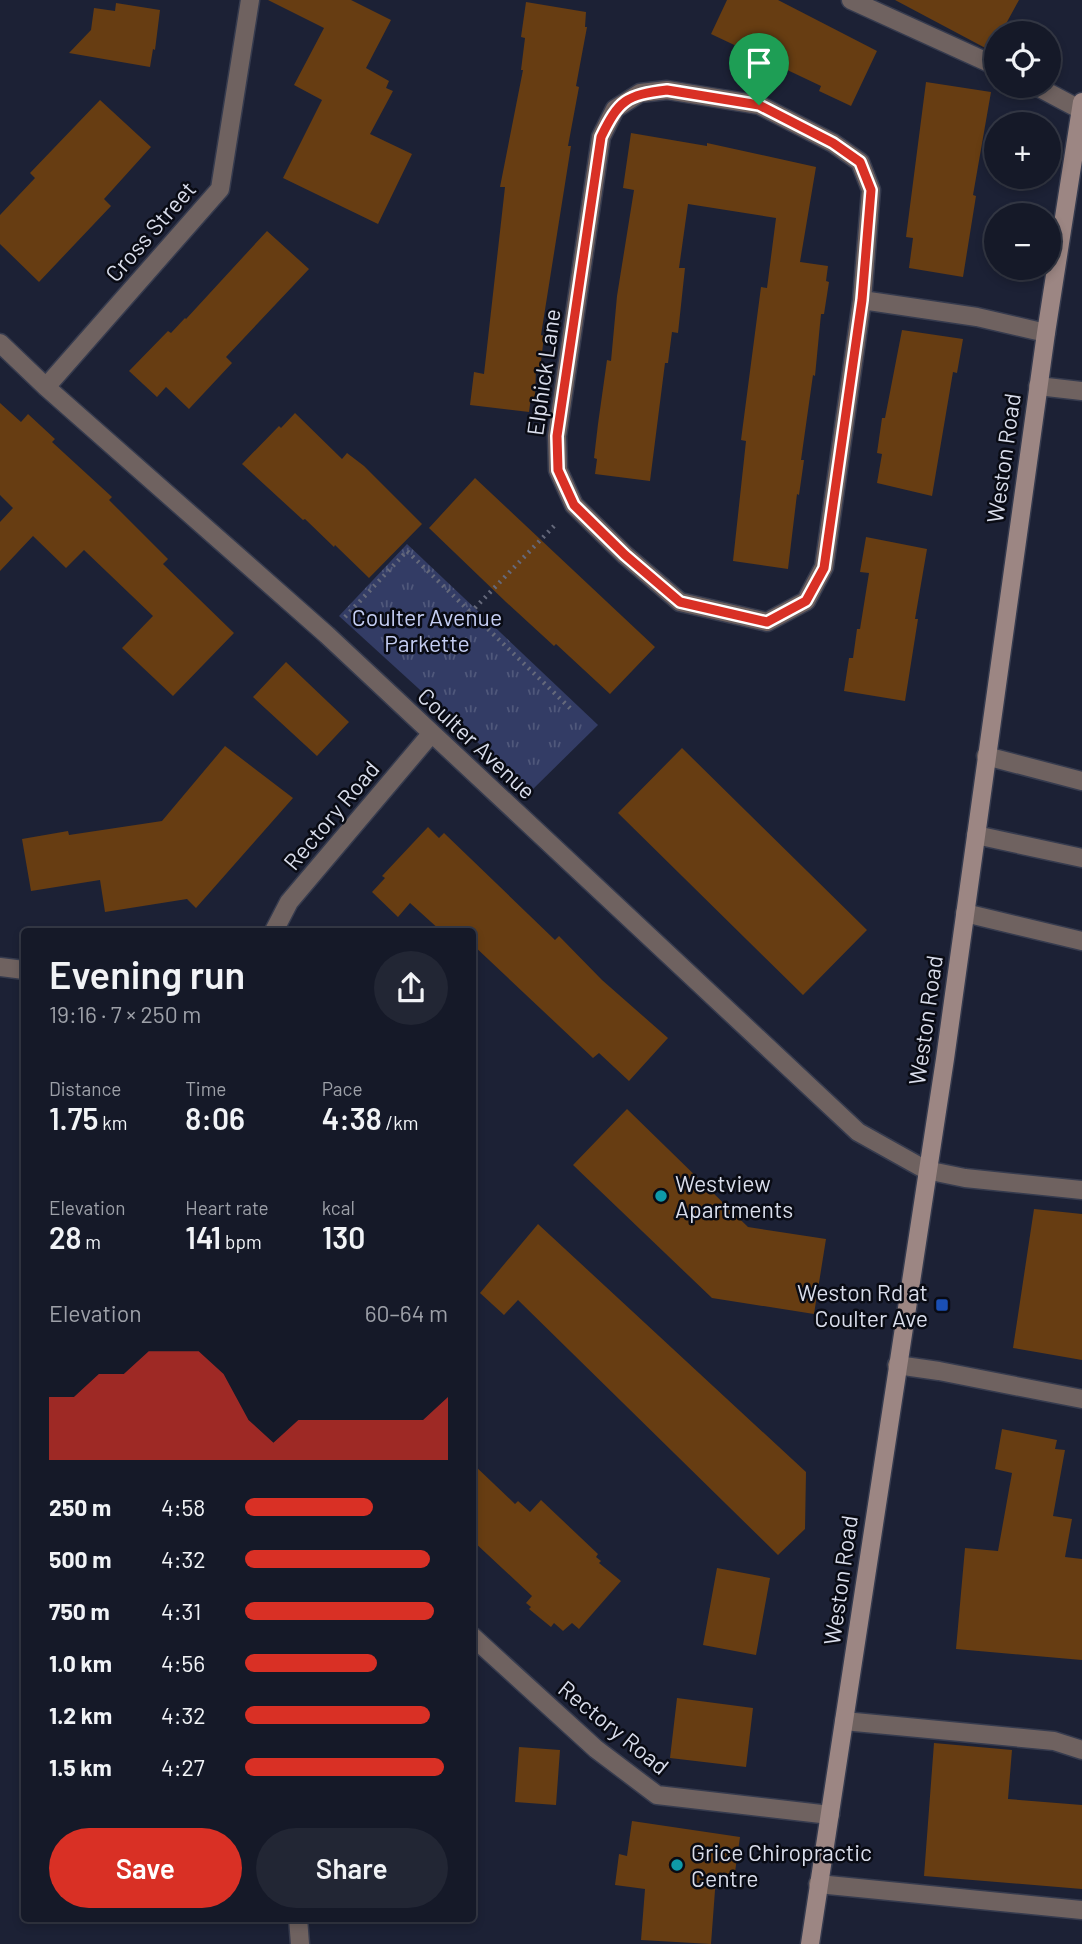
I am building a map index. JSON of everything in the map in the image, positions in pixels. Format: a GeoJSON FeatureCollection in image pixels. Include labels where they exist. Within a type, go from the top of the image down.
{"type":"FeatureCollection","features":[{"type":"Feature","properties":{"kind":"main road","name":"Weston Road"},"geometry":{"type":"LineString","coordinates":[[810,1944],[965,913],[1038,386],[1082,106]]}},
{"type":"Feature","properties":{"kind":"street","name":"Cross Street"},"geometry":{"type":"LineString","coordinates":[[46,387],[220,190],[250,0]]}},
{"type":"Feature","properties":{"kind":"street"},"geometry":{"type":"LineString","coordinates":[[851,0],[984,61]]}},
{"type":"Feature","properties":{"kind":"street","name":"Elphick Lane"},"geometry":{"type":"LineString","coordinates":[[667,90],[759,105],[833,143],[860,162],[871,190],[862,300],[824,568],[806,601],[767,622],[680,602],[625,555],[574,505],[558,470],[557,436],[601,137],[615,109],[640,93],[667,90]]}},
{"type":"Feature","properties":{"kind":"street"},"geometry":{"type":"LineString","coordinates":[[1061,97],[1082,106]]}},
{"type":"Feature","properties":{"kind":"street"},"geometry":{"type":"LineString","coordinates":[[862,300],[977,317],[1046,333]]}},
{"type":"Feature","properties":{"kind":"street","name":"Coulter Avenue"},"geometry":{"type":"LineString","coordinates":[[0,343],[46,387],[327,635],[858,1132],[926,1170],[965,1178],[1082,1190]]}},
{"type":"Feature","properties":{"kind":"street"},"geometry":{"type":"LineString","coordinates":[[1038,386],[1082,391]]}},
{"type":"Feature","properties":{"kind":"street","name":"Rectory Road"},"geometry":{"type":"LineString","coordinates":[[276,928],[289,902],[431,734]]}},
{"type":"Feature","properties":{"kind":"street"},"geometry":{"type":"LineString","coordinates":[[986,756],[1082,781]]}},
{"type":"Feature","properties":{"kind":"street"},"geometry":{"type":"LineString","coordinates":[[976,835],[1082,858]]}},
{"type":"Feature","properties":{"kind":"street"},"geometry":{"type":"LineString","coordinates":[[965,913],[1082,941]]}},
{"type":"Feature","properties":{"kind":"street"},"geometry":{"type":"LineString","coordinates":[[0,967],[21,970]]}},
{"type":"Feature","properties":{"kind":"street"},"geometry":{"type":"LineString","coordinates":[[897,1365],[1082,1399]]}},
{"type":"Feature","properties":{"kind":"street","name":"Rectory Road"},"geometry":{"type":"LineString","coordinates":[[476,1640],[596,1749],[657,1795],[830,1815]]}},
{"type":"Feature","properties":{"kind":"street"},"geometry":{"type":"LineString","coordinates":[[844,1721],[1054,1741],[1082,1750]]}},
{"type":"Feature","properties":{"kind":"street"},"geometry":{"type":"LineString","coordinates":[[817,1884],[1082,1910]]}},
{"type":"Feature","properties":{"kind":"street"},"geometry":{"type":"LineString","coordinates":[[298,1922],[300,1944]]}},
{"type":"Feature","properties":{"kind":"path"},"geometry":{"type":"LineString","coordinates":[[470,613],[574,505]]}},
{"type":"Feature","properties":{"kind":"path"},"geometry":{"type":"LineString","coordinates":[[327,635],[407,551],[573,710]]}},
{"type":"Feature","properties":{"kind":"green space","name":"Coulter Avenue Parkette"},"geometry":{"type":"Polygon","coordinates":[[[407,544],[598,725],[531,791],[339,616],[407,544]]]}},
{"type":"Feature","properties":{"kind":"building"},"geometry":{"type":"Polygon","coordinates":[[[268,0],[351,0],[391,20],[366,68],[389,81],[386,88],[393,91],[370,134],[412,154],[378,224],[283,178],[322,100],[294,85],[324,28],[268,0]]]}},
{"type":"Feature","properties":{"kind":"building"},"geometry":{"type":"Polygon","coordinates":[[[727,0],[778,0],[877,51],[851,106],[819,91],[821,86],[711,34],[727,0]]]}},
{"type":"Feature","properties":{"kind":"building"},"geometry":{"type":"Polygon","coordinates":[[[895,0],[1019,0],[1008,21],[984,21],[984,47],[895,0]]]}},
{"type":"Feature","properties":{"kind":"building"},"geometry":{"type":"Polygon","coordinates":[[[526,2],[586,12],[587,27],[576,86],[579,87],[568,146],[571,146],[541,335],[544,336],[540,370],[536,369],[535,397],[531,397],[529,412],[470,405],[474,372],[484,374],[505,187],[500,187],[523,70],[525,38],[521,37],[526,2]]]}},
{"type":"Feature","properties":{"kind":"building"},"geometry":{"type":"Polygon","coordinates":[[[116,3],[160,10],[150,67],[69,53],[91,30],[94,8],[115,11],[116,3]]]}},
{"type":"Feature","properties":{"kind":"building"},"geometry":{"type":"Polygon","coordinates":[[[926,82],[984,91],[984,98],[990,98],[988,112],[984,112],[984,132],[973,195],[976,196],[963,277],[909,268],[913,238],[906,237],[926,82]]]}},
{"type":"Feature","properties":{"kind":"building"},"geometry":{"type":"Polygon","coordinates":[[[100,100],[151,147],[104,199],[111,206],[39,282],[0,244],[0,215],[35,178],[30,173],[100,100]]]}},
{"type":"Feature","properties":{"kind":"building"},"geometry":{"type":"Polygon","coordinates":[[[631,133],[707,146],[707,143],[816,167],[800,262],[828,266],[826,281],[829,282],[824,314],[821,314],[788,569],[733,561],[746,441],[741,440],[761,287],[767,288],[776,218],[688,204],[679,268],[685,268],[678,333],[672,332],[668,363],[665,363],[650,481],[595,474],[598,424],[607,360],[611,361],[617,296],[634,190],[623,188],[631,133]]]}},
{"type":"Feature","properties":{"kind":"building"},"geometry":{"type":"Polygon","coordinates":[[[267,231],[309,269],[226,357],[232,363],[189,409],[166,387],[157,397],[129,371],[168,331],[171,333],[186,319],[267,231]]]}},
{"type":"Feature","properties":{"kind":"building"},"geometry":{"type":"Polygon","coordinates":[[[902,330],[963,339],[957,373],[953,372],[932,496],[877,483],[882,454],[877,453],[882,418],[885,418],[902,330]]]}},
{"type":"Feature","properties":{"kind":"building"},"geometry":{"type":"Polygon","coordinates":[[[0,403],[21,422],[28,414],[55,439],[52,442],[112,497],[109,500],[168,559],[163,564],[234,633],[173,696],[122,648],[153,616],[84,550],[66,568],[33,536],[0,571],[0,522],[13,508],[0,495],[0,403]]]}},
{"type":"Feature","properties":{"kind":"building"},"geometry":{"type":"Polygon","coordinates":[[[295,413],[342,459],[347,453],[364,466],[422,524],[369,578],[242,464],[295,413]]]}},
{"type":"Feature","properties":{"kind":"building"},"geometry":{"type":"Polygon","coordinates":[[[475,478],[655,647],[610,694],[506,602],[429,528],[475,478]]]}},
{"type":"Feature","properties":{"kind":"building"},"geometry":{"type":"Polygon","coordinates":[[[866,537],[927,549],[905,701],[844,691],[849,658],[853,658],[857,629],[860,629],[869,573],[860,572],[866,537]]]}},
{"type":"Feature","properties":{"kind":"building"},"geometry":{"type":"Polygon","coordinates":[[[286,662],[349,722],[317,756],[253,697],[286,662]]]}},
{"type":"Feature","properties":{"kind":"building"},"geometry":{"type":"Polygon","coordinates":[[[225,746],[293,798],[196,908],[187,899],[105,912],[100,880],[31,891],[22,839],[162,821],[225,746]]]}},
{"type":"Feature","properties":{"kind":"building"},"geometry":{"type":"Polygon","coordinates":[[[682,748],[867,930],[803,995],[618,813],[682,748]]]}},
{"type":"Feature","properties":{"kind":"building"},"geometry":{"type":"Polygon","coordinates":[[[428,827],[439,838],[444,833],[555,940],[559,936],[602,980],[668,1038],[629,1081],[599,1053],[593,1058],[476,948],[476,928],[438,928],[410,903],[398,917],[372,892],[385,878],[382,876],[428,827]]]}},
{"type":"Feature","properties":{"kind":"building","name":"Westview Apartments"},"geometry":{"type":"Polygon","coordinates":[[[627,1109],[748,1227],[826,1239],[814,1314],[712,1298],[573,1165],[627,1109]]]}},
{"type":"Feature","properties":{"kind":"building"},"geometry":{"type":"Polygon","coordinates":[[[1034,1209],[1082,1214],[1082,1360],[1013,1348],[1034,1209]]]}},
{"type":"Feature","properties":{"kind":"building"},"geometry":{"type":"Polygon","coordinates":[[[538,1224],[806,1472],[805,1529],[778,1555],[518,1300],[504,1315],[480,1293],[538,1224]]]}},
{"type":"Feature","properties":{"kind":"building"},"geometry":{"type":"Polygon","coordinates":[[[1002,1429],[1057,1440],[1055,1449],[1065,1450],[1053,1516],[1072,1519],[1065,1557],[1082,1559],[1082,1660],[956,1649],[965,1548],[998,1551],[1012,1473],[995,1469],[1002,1429]]]}},
{"type":"Feature","properties":{"kind":"building"},"geometry":{"type":"Polygon","coordinates":[[[476,1467],[515,1504],[518,1501],[530,1512],[541,1500],[598,1554],[596,1557],[601,1561],[599,1563],[621,1581],[579,1629],[572,1623],[563,1631],[554,1623],[551,1627],[529,1609],[531,1607],[526,1603],[532,1596],[476,1544],[476,1467]]]}},
{"type":"Feature","properties":{"kind":"building"},"geometry":{"type":"Polygon","coordinates":[[[717,1568],[770,1578],[756,1655],[703,1645],[717,1568]]]}},
{"type":"Feature","properties":{"kind":"building"},"geometry":{"type":"Polygon","coordinates":[[[677,1698],[753,1708],[746,1767],[670,1758],[677,1698]]]}},
{"type":"Feature","properties":{"kind":"building"},"geometry":{"type":"Polygon","coordinates":[[[934,1743],[1012,1750],[1008,1799],[1082,1805],[1082,1889],[924,1876],[934,1743]]]}},
{"type":"Feature","properties":{"kind":"building"},"geometry":{"type":"Polygon","coordinates":[[[519,1747],[560,1750],[556,1805],[515,1802],[519,1747]]]}},
{"type":"Feature","properties":{"kind":"building","name":"Grice Chiropractic Centre"},"geometry":{"type":"Polygon","coordinates":[[[632,1821],[740,1837],[734,1879],[716,1877],[711,1944],[641,1940],[645,1889],[615,1885],[619,1854],[627,1856],[632,1821]]]}},
{"type":"Feature","properties":{"kind":"place","name":"Westview Apartments"},"geometry":{"type":"Point","coordinates":[661,1196]}},
{"type":"Feature","properties":{"kind":"place","name":"Weston Rd at Coulter Ave"},"geometry":{"type":"Point","coordinates":[942,1305]}},
{"type":"Feature","properties":{"kind":"place","name":"Grice Chiropractic Centre"},"geometry":{"type":"Point","coordinates":[677,1865]}},
{"type":"Feature","properties":{"kind":"route"},"geometry":{"type":"LineString","coordinates":[[667,90],[759,105],[833,143],[860,162],[871,190],[862,300],[824,568],[806,601],[767,622],[680,602],[625,555],[574,505],[558,470],[557,436],[601,137],[615,109],[640,93],[667,90]]}}]}
